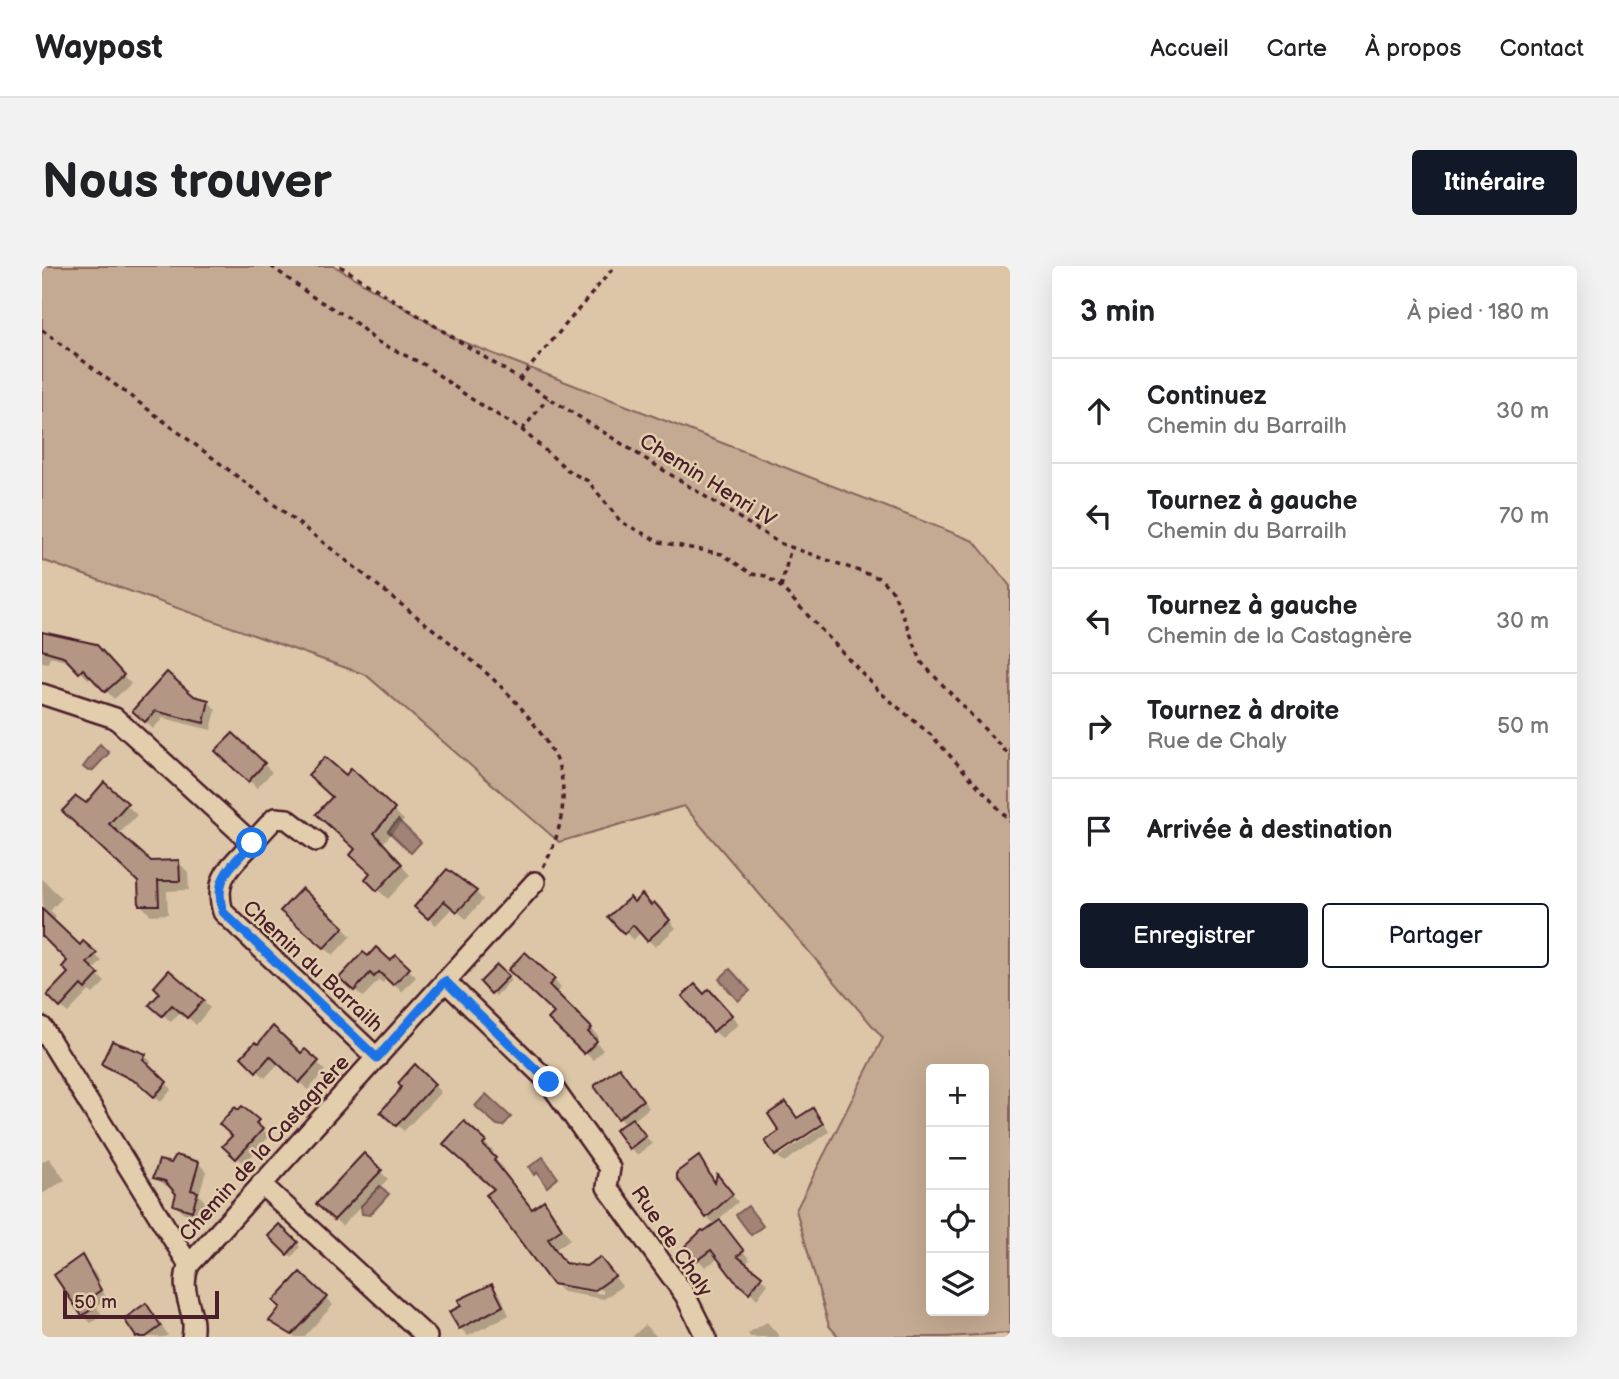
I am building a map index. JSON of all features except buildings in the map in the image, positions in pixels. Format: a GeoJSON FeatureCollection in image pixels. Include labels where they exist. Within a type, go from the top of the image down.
{"type":"FeatureCollection","features":[{"type":"Feature","properties":{"kind":"street"},"geometry":{"type":"LineString","coordinates":[[42,695],[115,718],[252,843]]}},
{"type":"Feature","properties":{"kind":"street","name":"Chemin du Barrailh"},"geometry":{"type":"LineString","coordinates":[[316,841],[287,819],[275,818],[222,878],[217,893],[223,912],[377,1058]]}},
{"type":"Feature","properties":{"kind":"street","name":"Chemin de la Castagnère"},"geometry":{"type":"LineString","coordinates":[[192,1337],[184,1293],[184,1277],[189,1265],[535,882]]}},
{"type":"Feature","properties":{"kind":"street","name":"Rue de Chaly"},"geometry":{"type":"LineString","coordinates":[[445,981],[549,1082],[610,1168],[607,1187],[685,1295],[706,1337]]}},
{"type":"Feature","properties":{"kind":"street"},"geometry":{"type":"LineString","coordinates":[[42,1027],[189,1265]]}},
{"type":"Feature","properties":{"kind":"street"},"geometry":{"type":"LineString","coordinates":[[261,1184],[427,1337]]}},
{"type":"Feature","properties":{"kind":"path"},"geometry":{"type":"LineString","coordinates":[[271,266],[313,297],[351,319],[376,341],[425,365],[470,398],[522,430],[570,472],[588,481],[621,522],[660,542],[722,554],[752,574],[766,576],[781,587],[881,693],[932,735],[1010,821]]}},
{"type":"Feature","properties":{"kind":"path","name":"Chemin Henri IV"},"geometry":{"type":"LineString","coordinates":[[340,266],[779,543],[879,578],[893,591],[922,663],[1010,756]]}},
{"type":"Feature","properties":{"kind":"path"},"geometry":{"type":"LineString","coordinates":[[519,380],[615,266]]}},
{"type":"Feature","properties":{"kind":"path"},"geometry":{"type":"LineString","coordinates":[[42,330],[331,548],[460,652],[531,717],[558,762],[564,797],[550,856],[535,882]]}},
{"type":"Feature","properties":{"kind":"path"},"geometry":{"type":"LineString","coordinates":[[522,430],[548,398]]}},
{"type":"Feature","properties":{"kind":"path"},"geometry":{"type":"LineString","coordinates":[[781,587],[791,547]]}},
{"type":"Feature","properties":{"kind":"shaded area"},"geometry":{"type":"Polygon","coordinates":[[[42,266],[334,266],[458,340],[974,541],[1010,586],[1010,1333],[947,1337],[839,1337],[829,1326],[796,1210],[883,1038],[684,806],[559,842],[366,675],[42,560],[42,266]]]}},
{"type":"Feature","properties":{"kind":"shaded area"},"geometry":{"type":"Polygon","coordinates":[[[100,744],[109,753],[93,770],[88,771],[83,767],[100,744]]]}},
{"type":"Feature","properties":{"kind":"shaded area"},"geometry":{"type":"Polygon","coordinates":[[[398,820],[421,842],[411,853],[388,831],[398,820]]]}},
{"type":"Feature","properties":{"kind":"shaded area"},"geometry":{"type":"Polygon","coordinates":[[[730,969],[750,991],[738,1001],[719,979],[730,969]]]}},
{"type":"Feature","properties":{"kind":"shaded area"},"geometry":{"type":"Polygon","coordinates":[[[486,1094],[511,1117],[503,1126],[497,1125],[475,1106],[486,1094]]]}},
{"type":"Feature","properties":{"kind":"shaded area"},"geometry":{"type":"Polygon","coordinates":[[[543,1157],[558,1178],[547,1187],[537,1172],[534,1175],[529,1167],[543,1157]]]}},
{"type":"Feature","properties":{"kind":"shaded area"},"geometry":{"type":"Polygon","coordinates":[[[380,1186],[389,1194],[370,1215],[362,1214],[361,1206],[380,1186]]]}},
{"type":"Feature","properties":{"kind":"shaded area"},"geometry":{"type":"Polygon","coordinates":[[[748,1206],[763,1226],[751,1235],[736,1215],[748,1206]]]}},
{"type":"Feature","properties":{"kind":"route"},"geometry":{"type":"LineString","coordinates":[[252,843],[222,878],[217,893],[223,912],[377,1058],[445,981],[549,1082]]}}]}
